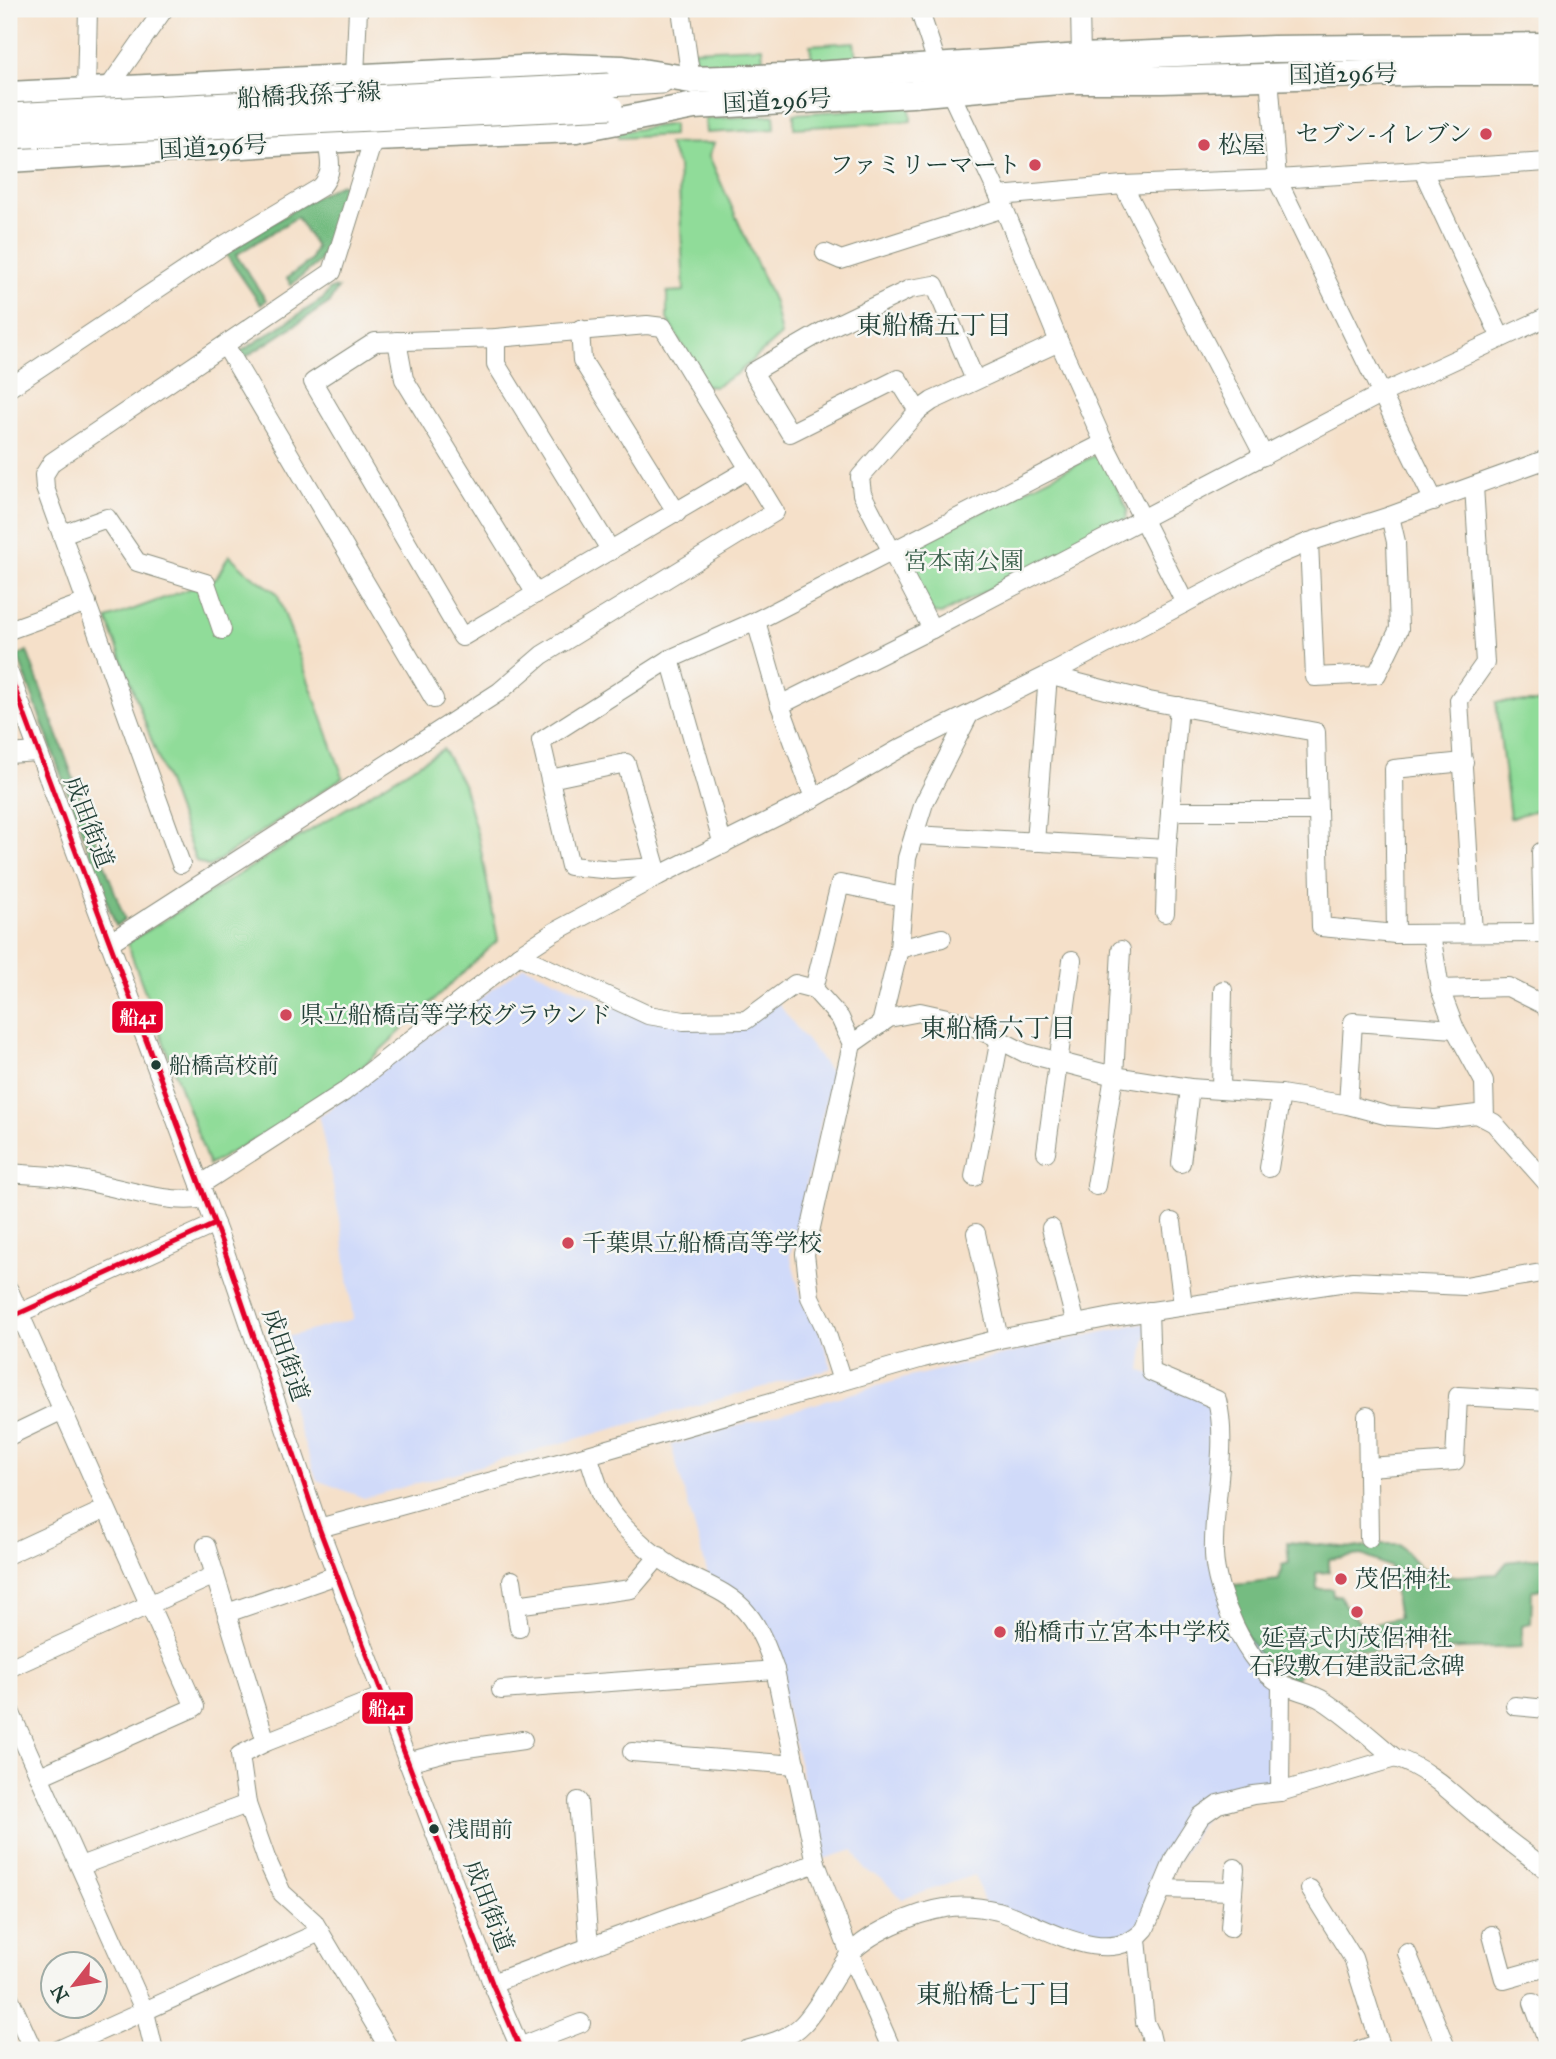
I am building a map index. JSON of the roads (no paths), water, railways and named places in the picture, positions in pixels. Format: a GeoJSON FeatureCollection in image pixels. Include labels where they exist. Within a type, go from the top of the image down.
{"type":"FeatureCollection","features":[{"type":"Feature","properties":{"kind":"highway","name":"国道296号"},"geometry":{"type":"LineString","coordinates":[[944,77],[1082,57],[1273,49],[1547,46]]}},
{"type":"Feature","properties":{"kind":"highway","name":"国道296号"},"geometry":{"type":"LineString","coordinates":[[9,95],[355,76],[600,67],[692,93]]}},
{"type":"Feature","properties":{"kind":"highway","name":"国道296号"},"geometry":{"type":"LineString","coordinates":[[9,159],[374,137],[576,129],[692,93],[785,77],[1162,80],[1434,72],[1547,72]]}},
{"type":"Feature","properties":{"kind":"main road"},"geometry":{"type":"LineString","coordinates":[[610,96],[692,93]]}},
{"type":"Feature","properties":{"kind":"main road","name":"船橋我孫子線"},"geometry":{"type":"LineString","coordinates":[[9,116],[610,96]]}},
{"type":"Feature","properties":{"kind":"main road","name":"船橋我孫子線"},"geometry":{"type":"LineString","coordinates":[[9,137],[610,96]]}},
{"type":"Feature","properties":{"kind":"street"},"geometry":{"type":"LineString","coordinates":[[88,9],[97,90],[110,153]]}},
{"type":"Feature","properties":{"kind":"street"},"geometry":{"type":"LineString","coordinates":[[97,90],[164,9]]}},
{"type":"Feature","properties":{"kind":"street"},"geometry":{"type":"LineString","coordinates":[[355,76],[358,9]]}},
{"type":"Feature","properties":{"kind":"street"},"geometry":{"type":"LineString","coordinates":[[681,9],[692,93]]}},
{"type":"Feature","properties":{"kind":"street"},"geometry":{"type":"LineString","coordinates":[[919,9],[944,77],[1001,202],[1104,443],[1185,603]]}},
{"type":"Feature","properties":{"kind":"street"},"geometry":{"type":"LineString","coordinates":[[1080,9],[1082,57]]}},
{"type":"Feature","properties":{"kind":"street"},"geometry":{"type":"LineString","coordinates":[[1269,76],[1277,179],[1434,500]]}},
{"type":"Feature","properties":{"kind":"street"},"geometry":{"type":"LineString","coordinates":[[181,864],[62,534],[44,475],[52,462],[332,272],[374,137]]}},
{"type":"Feature","properties":{"kind":"street"},"geometry":{"type":"LineString","coordinates":[[9,388],[219,248],[320,187],[328,178],[330,158],[327,141]]}},
{"type":"Feature","properties":{"kind":"street"},"geometry":{"type":"LineString","coordinates":[[825,253],[841,260],[1001,202],[1124,185],[1277,179],[1547,162]]}},
{"type":"Feature","properties":{"kind":"street"},"geometry":{"type":"LineString","coordinates":[[1422,169],[1502,338]]}},
{"type":"Feature","properties":{"kind":"street"},"geometry":{"type":"LineString","coordinates":[[1124,185],[1264,456]]}},
{"type":"Feature","properties":{"kind":"street"},"geometry":{"type":"LineString","coordinates":[[918,411],[898,379],[789,433],[752,372],[827,329],[910,289],[935,285],[975,380]]}},
{"type":"Feature","properties":{"kind":"street"},"geometry":{"type":"LineString","coordinates":[[780,705],[932,629],[1381,394],[1547,317]]}},
{"type":"Feature","properties":{"kind":"street"},"geometry":{"type":"LineString","coordinates":[[109,943],[499,692],[542,655],[775,512],[749,469],[663,327],[647,325],[496,338],[374,342],[313,382],[462,638],[749,469]]}},
{"type":"Feature","properties":{"kind":"street"},"geometry":{"type":"LineString","coordinates":[[580,329],[582,360],[677,513]]}},
{"type":"Feature","properties":{"kind":"street"},"geometry":{"type":"LineString","coordinates":[[496,338],[496,364],[611,551]]}},
{"type":"Feature","properties":{"kind":"street"},"geometry":{"type":"LineString","coordinates":[[397,341],[404,379],[536,594]]}},
{"type":"Feature","properties":{"kind":"street"},"geometry":{"type":"LineString","coordinates":[[932,629],[862,494],[860,477],[918,411],[932,401],[1059,342]]}},
{"type":"Feature","properties":{"kind":"street"},"geometry":{"type":"LineString","coordinates":[[225,345],[434,699]]}},
{"type":"Feature","properties":{"kind":"street"},"geometry":{"type":"LineString","coordinates":[[657,871],[570,866],[541,741],[670,659],[757,621],[1104,443]]}},
{"type":"Feature","properties":{"kind":"street"},"geometry":{"type":"LineString","coordinates":[[9,1173],[69,1178],[143,1195],[190,1201],[344,1092],[519,955],[657,871],[723,845],[814,798],[899,749],[1048,676],[1269,559],[1309,542],[1391,516],[1547,459]]}},
{"type":"Feature","properties":{"kind":"street"},"geometry":{"type":"LineString","coordinates":[[1473,933],[1459,701],[1485,663],[1474,486]]}},
{"type":"Feature","properties":{"kind":"street"},"geometry":{"type":"LineString","coordinates":[[1309,542],[1315,677],[1377,674],[1399,629],[1396,542],[1391,516]]}},
{"type":"Feature","properties":{"kind":"street"},"geometry":{"type":"LineString","coordinates":[[62,534],[107,518],[137,562],[205,583],[222,630]]}},
{"type":"Feature","properties":{"kind":"street"},"geometry":{"type":"LineString","coordinates":[[9,630],[87,603]]}},
{"type":"Feature","properties":{"kind":"street"},"geometry":{"type":"LineString","coordinates":[[757,621],[780,705],[814,798]]}},
{"type":"Feature","properties":{"kind":"street"},"geometry":{"type":"LineString","coordinates":[[670,659],[723,845]]}},
{"type":"Feature","properties":{"kind":"street","name":"成田街道"},"geometry":{"type":"LineString","coordinates":[[9,673],[18,724],[37,752],[215,1224],[319,1528],[492,1983],[520,2048]]}},
{"type":"Feature","properties":{"kind":"street"},"geometry":{"type":"LineString","coordinates":[[1048,676],[1149,701],[1315,732],[1321,926],[1396,934],[1545,933],[1541,852]]}},
{"type":"Feature","properties":{"kind":"street"},"geometry":{"type":"LineString","coordinates":[[1035,842],[1048,676]]}},
{"type":"Feature","properties":{"kind":"street"},"geometry":{"type":"LineString","coordinates":[[1165,913],[1167,849],[1179,706]]}},
{"type":"Feature","properties":{"kind":"street"},"geometry":{"type":"LineString","coordinates":[[881,1024],[899,949],[907,858],[924,803],[970,715]]}},
{"type":"Feature","properties":{"kind":"street"},"geometry":{"type":"LineString","coordinates":[[9,754],[37,752]]}},
{"type":"Feature","properties":{"kind":"street"},"geometry":{"type":"LineString","coordinates":[[1396,934],[1394,769],[1464,762]]}},
{"type":"Feature","properties":{"kind":"street"},"geometry":{"type":"LineString","coordinates":[[550,779],[626,763],[657,871]]}},
{"type":"Feature","properties":{"kind":"street"},"geometry":{"type":"LineString","coordinates":[[1170,811],[1318,811]]}},
{"type":"Feature","properties":{"kind":"street"},"geometry":{"type":"LineString","coordinates":[[914,835],[1167,849]]}},
{"type":"Feature","properties":{"kind":"street"},"geometry":{"type":"LineString","coordinates":[[814,989],[841,884],[903,897]]}},
{"type":"Feature","properties":{"kind":"street"},"geometry":{"type":"LineString","coordinates":[[1431,934],[1440,989],[1455,1029],[1484,1082],[1485,1118]]}},
{"type":"Feature","properties":{"kind":"street"},"geometry":{"type":"LineString","coordinates":[[899,949],[942,938]]}},
{"type":"Feature","properties":{"kind":"street"},"geometry":{"type":"LineString","coordinates":[[1096,1186],[1114,1076],[1121,950]]}},
{"type":"Feature","properties":{"kind":"street"},"geometry":{"type":"LineString","coordinates":[[519,955],[648,1016],[684,1021],[746,1020],[795,984],[814,989],[840,1018],[852,1044],[805,1254],[810,1297],[825,1328],[842,1381]]}},
{"type":"Feature","properties":{"kind":"street"},"geometry":{"type":"LineString","coordinates":[[1046,1152],[1072,960]]}},
{"type":"Feature","properties":{"kind":"street"},"geometry":{"type":"LineString","coordinates":[[1440,989],[1507,987],[1546,1006],[1547,1010]]}},
{"type":"Feature","properties":{"kind":"street"},"geometry":{"type":"LineString","coordinates":[[1221,1090],[1223,990]]}},
{"type":"Feature","properties":{"kind":"street"},"geometry":{"type":"LineString","coordinates":[[852,1044],[889,1018],[920,1013],[965,1022],[1025,1053],[1114,1076],[1190,1088],[1281,1094],[1348,1105],[1389,1116],[1435,1119],[1477,1114],[1494,1123],[1547,1183]]}},
{"type":"Feature","properties":{"kind":"street"},"geometry":{"type":"LineString","coordinates":[[1348,1105],[1353,1022],[1455,1029]]}},
{"type":"Feature","properties":{"kind":"street"},"geometry":{"type":"LineString","coordinates":[[974,1177],[1000,1038]]}},
{"type":"Feature","properties":{"kind":"street"},"geometry":{"type":"LineString","coordinates":[[1181,1163],[1190,1088]]}},
{"type":"Feature","properties":{"kind":"street"},"geometry":{"type":"LineString","coordinates":[[1269,1168],[1281,1094]]}},
{"type":"Feature","properties":{"kind":"street"},"geometry":{"type":"LineString","coordinates":[[1172,1222],[1183,1305]]}},
{"type":"Feature","properties":{"kind":"street"},"geometry":{"type":"LineString","coordinates":[[14,1316],[215,1224]]}},
{"type":"Feature","properties":{"kind":"street"},"geometry":{"type":"LineString","coordinates":[[1051,1228],[1076,1324]]}},
{"type":"Feature","properties":{"kind":"street"},"geometry":{"type":"LineString","coordinates":[[976,1233],[999,1339]]}},
{"type":"Feature","properties":{"kind":"street"},"geometry":{"type":"LineString","coordinates":[[319,1528],[999,1339],[1183,1305],[1353,1281],[1465,1286],[1547,1272]]}},
{"type":"Feature","properties":{"kind":"street"},"geometry":{"type":"LineString","coordinates":[[9,1290],[14,1316],[61,1411],[195,1707],[40,1776]]}},
{"type":"Feature","properties":{"kind":"street"},"geometry":{"type":"LineString","coordinates":[[1149,1311],[1151,1371],[1217,1400],[1220,1456],[1214,1555],[1219,1584],[1228,1611],[1262,1670],[1281,1684],[1321,1699],[1395,1758],[1424,1772],[1547,1870]]}},
{"type":"Feature","properties":{"kind":"street"},"geometry":{"type":"LineString","coordinates":[[1368,1467],[1455,1461],[1458,1396],[1547,1401]]}},
{"type":"Feature","properties":{"kind":"street"},"geometry":{"type":"LineString","coordinates":[[9,1436],[61,1411]]}},
{"type":"Feature","properties":{"kind":"street"},"geometry":{"type":"LineString","coordinates":[[1367,1416],[1369,1538]]}},
{"type":"Feature","properties":{"kind":"street"},"geometry":{"type":"LineString","coordinates":[[588,1455],[602,1495],[612,1513],[628,1531],[681,1571],[737,1602],[757,1628],[775,1671],[816,1863],[850,1954],[892,2050]]}},
{"type":"Feature","properties":{"kind":"street"},"geometry":{"type":"LineString","coordinates":[[9,1554],[106,1509]]}},
{"type":"Feature","properties":{"kind":"street"},"geometry":{"type":"LineString","coordinates":[[206,1546],[266,1742]]}},
{"type":"Feature","properties":{"kind":"street"},"geometry":{"type":"LineString","coordinates":[[516,1605],[631,1590],[659,1556]]}},
{"type":"Feature","properties":{"kind":"street"},"geometry":{"type":"LineString","coordinates":[[9,1668],[215,1575]]}},
{"type":"Feature","properties":{"kind":"street"},"geometry":{"type":"LineString","coordinates":[[227,1613],[337,1575]]}},
{"type":"Feature","properties":{"kind":"street"},"geometry":{"type":"LineString","coordinates":[[512,1580],[519,1628]]}},
{"type":"Feature","properties":{"kind":"street"},"geometry":{"type":"LineString","coordinates":[[501,1690],[775,1671]]}},
{"type":"Feature","properties":{"kind":"street"},"geometry":{"type":"LineString","coordinates":[[1280,1792],[1281,1684]]}},
{"type":"Feature","properties":{"kind":"street"},"geometry":{"type":"LineString","coordinates":[[383,1696],[266,1742],[240,1755],[247,1804],[282,1893],[314,1922],[390,2050]]}},
{"type":"Feature","properties":{"kind":"street"},"geometry":{"type":"LineString","coordinates":[[1515,1706],[1547,1709]]}},
{"type":"Feature","properties":{"kind":"street"},"geometry":{"type":"LineString","coordinates":[[9,1709],[145,2012],[154,2050]]}},
{"type":"Feature","properties":{"kind":"street"},"geometry":{"type":"LineString","coordinates":[[407,1762],[453,1750],[523,1740]]}},
{"type":"Feature","properties":{"kind":"street"},"geometry":{"type":"LineString","coordinates":[[632,1752],[796,1765]]}},
{"type":"Feature","properties":{"kind":"street"},"geometry":{"type":"LineString","coordinates":[[746,2050],[779,2041],[803,2024],[850,1954],[870,1938],[905,1921],[944,1908],[965,1906],[999,1912],[1060,1937],[1099,1946],[1127,1944],[1145,1929],[1175,1857],[1201,1816],[1218,1804],[1280,1792],[1395,1758]]}},
{"type":"Feature","properties":{"kind":"street"},"geometry":{"type":"LineString","coordinates":[[578,1801],[589,1947]]}},
{"type":"Feature","properties":{"kind":"street"},"geometry":{"type":"LineString","coordinates":[[80,1866],[247,1804]]}},
{"type":"Feature","properties":{"kind":"street"},"geometry":{"type":"LineString","coordinates":[[492,1983],[816,1863]]}},
{"type":"Feature","properties":{"kind":"street"},"geometry":{"type":"LineString","coordinates":[[1230,1928],[1235,1868]]}},
{"type":"Feature","properties":{"kind":"street"},"geometry":{"type":"LineString","coordinates":[[1161,1889],[1233,1891]]}},
{"type":"Feature","properties":{"kind":"street"},"geometry":{"type":"LineString","coordinates":[[1310,1889],[1353,1958],[1381,2047],[1360,2050]]}},
{"type":"Feature","properties":{"kind":"street"},"geometry":{"type":"LineString","coordinates":[[58,2050],[320,1932]]}},
{"type":"Feature","properties":{"kind":"street"},"geometry":{"type":"LineString","coordinates":[[1492,1936],[1504,1979],[1547,1967]]}},
{"type":"Feature","properties":{"kind":"street"},"geometry":{"type":"LineString","coordinates":[[1137,1938],[1144,2022],[1154,2050]]}},
{"type":"Feature","properties":{"kind":"street"},"geometry":{"type":"LineString","coordinates":[[1407,1953],[1447,2050]]}},
{"type":"Feature","properties":{"kind":"street"},"geometry":{"type":"LineString","coordinates":[[9,1997],[33,2050]]}},
{"type":"Feature","properties":{"kind":"street"},"geometry":{"type":"LineString","coordinates":[[1534,2003],[1547,2041]]}},
{"type":"Feature","properties":{"kind":"street"},"geometry":{"type":"LineString","coordinates":[[520,2048],[582,2023]]}},
{"type":"Feature","properties":{"kind":"place","name":"セブン-イレブン"},"geometry":{"type":"Point","coordinates":[1486,134]}},
{"type":"Feature","properties":{"kind":"place","name":"松屋"},"geometry":{"type":"Point","coordinates":[1204,145]}},
{"type":"Feature","properties":{"kind":"place","name":"ファミリーマート"},"geometry":{"type":"Point","coordinates":[1035,165]}},
{"type":"Feature","properties":{"kind":"place","name":"県立船橋高等学校グラウンド"},"geometry":{"type":"Point","coordinates":[286,1015]}},
{"type":"Feature","properties":{"kind":"place","name":"船橋高校前"},"geometry":{"type":"Point","coordinates":[156,1065]}},
{"type":"Feature","properties":{"kind":"place","name":"千葉県立船橋高等学校"},"geometry":{"type":"Point","coordinates":[568,1243]}},
{"type":"Feature","properties":{"kind":"place","name":"茂侶神社"},"geometry":{"type":"Point","coordinates":[1341,1579]}},
{"type":"Feature","properties":{"kind":"place","name":"延喜式内茂侶神社 石段敷石建設記念碑"},"geometry":{"type":"Point","coordinates":[1357,1612]}},
{"type":"Feature","properties":{"kind":"place","name":"船橋市立宮本中学校"},"geometry":{"type":"Point","coordinates":[1000,1632]}},
{"type":"Feature","properties":{"kind":"place","name":"浅間前"},"geometry":{"type":"Point","coordinates":[434,1829]}},
{"type":"Feature","properties":{"kind":"district","name":"東船橋五丁目"},"geometry":{"type":"Point","coordinates":[934,325]}},
{"type":"Feature","properties":{"kind":"district","name":"東船橋六丁目"},"geometry":{"type":"Point","coordinates":[998,1028]}},
{"type":"Feature","properties":{"kind":"district","name":"東船橋七丁目"},"geometry":{"type":"Point","coordinates":[994,1994]}},
{"type":"Feature","properties":{"kind":"park label","name":"宮本南公園"},"geometry":{"type":"Point","coordinates":[964,561]}}]}
